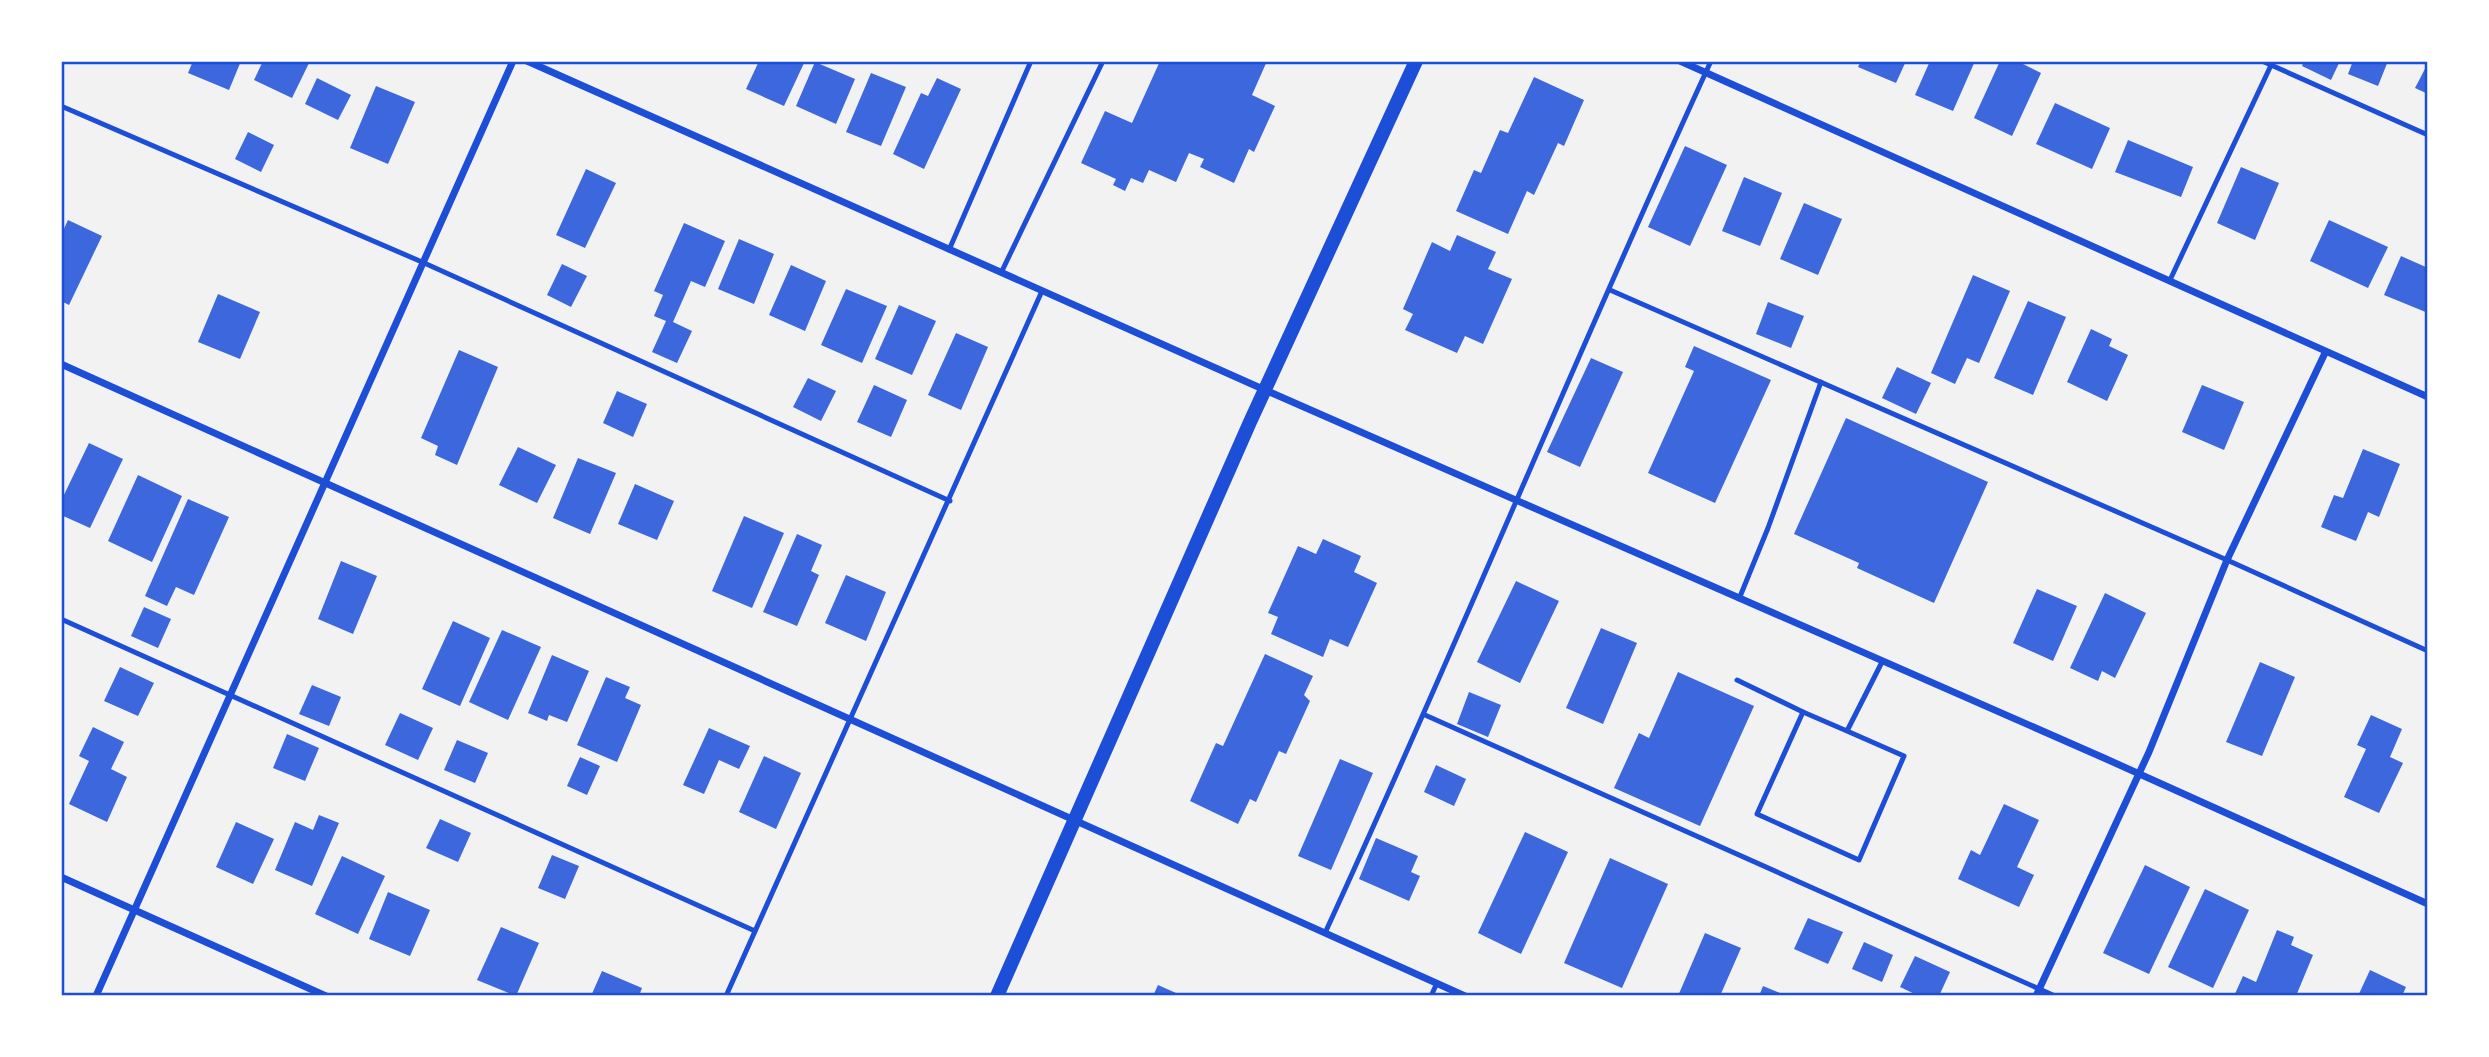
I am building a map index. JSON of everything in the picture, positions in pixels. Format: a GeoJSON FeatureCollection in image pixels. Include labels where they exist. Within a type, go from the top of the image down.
{"type":"FeatureCollection","features":[{"type":"Feature","properties":{"kind":"main road"},"geometry":{"type":"LineString","coordinates":[[997,996],[1265,390],[1416,61]]}},
{"type":"Feature","properties":{"kind":"street"},"geometry":{"type":"LineString","coordinates":[[96,996],[513,61]]}},
{"type":"Feature","properties":{"kind":"street"},"geometry":{"type":"LineString","coordinates":[[527,61],[2428,904]]}},
{"type":"Feature","properties":{"kind":"street"},"geometry":{"type":"LineString","coordinates":[[1680,61],[2428,397]]}},
{"type":"Feature","properties":{"kind":"street"},"geometry":{"type":"LineString","coordinates":[[2038,992],[2138,774],[2227,560],[2325,353]]}},
{"type":"Feature","properties":{"kind":"street"},"geometry":{"type":"LineString","coordinates":[[61,364],[1465,996]]}},
{"type":"Feature","properties":{"kind":"street"},"geometry":{"type":"LineString","coordinates":[[61,877],[326,996]]}},
{"type":"Feature","properties":{"kind":"lane"},"geometry":{"type":"LineString","coordinates":[[949,250],[1031,61]]}},
{"type":"Feature","properties":{"kind":"lane"},"geometry":{"type":"LineString","coordinates":[[1001,273],[1103,61]]}},
{"type":"Feature","properties":{"kind":"lane"},"geometry":{"type":"LineString","coordinates":[[1325,933],[1425,715],[1516,501],[1711,61]]}},
{"type":"Feature","properties":{"kind":"lane"},"geometry":{"type":"LineString","coordinates":[[2262,61],[2272,63],[2428,135]]}},
{"type":"Feature","properties":{"kind":"lane"},"geometry":{"type":"LineString","coordinates":[[2170,280],[2272,63]]}},
{"type":"Feature","properties":{"kind":"lane"},"geometry":{"type":"LineString","coordinates":[[61,106],[422,262],[950,501]]}},
{"type":"Feature","properties":{"kind":"lane"},"geometry":{"type":"LineString","coordinates":[[1610,290],[2428,651]]}},
{"type":"Feature","properties":{"kind":"lane"},"geometry":{"type":"LineString","coordinates":[[726,996],[1042,291]]}},
{"type":"Feature","properties":{"kind":"lane"},"geometry":{"type":"LineString","coordinates":[[1739,599],[1821,382]]}},
{"type":"Feature","properties":{"kind":"lane"},"geometry":{"type":"LineString","coordinates":[[61,619],[755,931]]}},
{"type":"Feature","properties":{"kind":"lane"},"geometry":{"type":"LineString","coordinates":[[1847,731],[1882,662]]}},
{"type":"Feature","properties":{"kind":"lane"},"geometry":{"type":"LineString","coordinates":[[1737,680],[1904,756],[1860,860],[1757,814],[1803,712]]}},
{"type":"Feature","properties":{"kind":"lane"},"geometry":{"type":"LineString","coordinates":[[1425,715],[2038,992],[2055,996]]}},
{"type":"Feature","properties":{"kind":"lane"},"geometry":{"type":"LineString","coordinates":[[1431,996],[1437,983]]}},
{"type":"Feature","properties":{"kind":"building"},"geometry":{"type":"Polygon","coordinates":[[[193,61],[241,61],[229,90],[188,73],[193,61]]]}},
{"type":"Feature","properties":{"kind":"building"},"geometry":{"type":"Polygon","coordinates":[[[263,61],[310,61],[292,98],[254,80],[263,61]]]}},
{"type":"Feature","properties":{"kind":"building"},"geometry":{"type":"Polygon","coordinates":[[[759,61],[805,61],[784,106],[746,89],[759,61]]]}},
{"type":"Feature","properties":{"kind":"building"},"geometry":{"type":"Polygon","coordinates":[[[1160,61],[1267,61],[1252,95],[1275,106],[1254,152],[1249,149],[1234,183],[1200,167],[1204,159],[1189,153],[1176,182],[1149,170],[1143,183],[1131,178],[1125,191],[1113,185],[1116,179],[1081,163],[1105,111],[1132,123],[1160,61]]]}},
{"type":"Feature","properties":{"kind":"building"},"geometry":{"type":"Polygon","coordinates":[[[1861,61],[1906,61],[1896,83],[1858,67],[1861,61]]]}},
{"type":"Feature","properties":{"kind":"building"},"geometry":{"type":"Polygon","coordinates":[[[1930,61],[1975,61],[1953,111],[1915,95],[1930,61]]]}},
{"type":"Feature","properties":{"kind":"building"},"geometry":{"type":"Polygon","coordinates":[[[2000,61],[2017,61],[2041,73],[2012,136],[1974,118],[2000,61]]]}},
{"type":"Feature","properties":{"kind":"building"},"geometry":{"type":"Polygon","coordinates":[[[2304,61],[2340,61],[2331,80],[2302,66],[2304,61]]]}},
{"type":"Feature","properties":{"kind":"building"},"geometry":{"type":"Polygon","coordinates":[[[2353,61],[2388,61],[2378,86],[2348,74],[2353,61]]]}},
{"type":"Feature","properties":{"kind":"building"},"geometry":{"type":"Polygon","coordinates":[[[815,62],[855,79],[836,124],[796,106],[815,62]]]}},
{"type":"Feature","properties":{"kind":"building"},"geometry":{"type":"Polygon","coordinates":[[[2428,63],[2428,94],[2415,88],[2428,63]]]}},
{"type":"Feature","properties":{"kind":"building"},"geometry":{"type":"Polygon","coordinates":[[[871,73],[906,87],[881,146],[846,132],[871,73]]]}},
{"type":"Feature","properties":{"kind":"building"},"geometry":{"type":"Polygon","coordinates":[[[1534,77],[1584,100],[1564,146],[1558,143],[1534,195],[1527,191],[1508,234],[1456,211],[1474,170],[1481,173],[1500,130],[1508,133],[1534,77]]]}},
{"type":"Feature","properties":{"kind":"building"},"geometry":{"type":"Polygon","coordinates":[[[317,78],[351,95],[338,120],[305,104],[317,78]]]}},
{"type":"Feature","properties":{"kind":"building"},"geometry":{"type":"Polygon","coordinates":[[[937,78],[961,89],[924,169],[893,154],[921,93],[928,96],[937,78]]]}},
{"type":"Feature","properties":{"kind":"building"},"geometry":{"type":"Polygon","coordinates":[[[376,86],[415,102],[388,164],[350,148],[376,86]]]}},
{"type":"Feature","properties":{"kind":"building"},"geometry":{"type":"Polygon","coordinates":[[[2055,103],[2110,128],[2092,169],[2036,144],[2055,103]]]}},
{"type":"Feature","properties":{"kind":"building"},"geometry":{"type":"Polygon","coordinates":[[[248,132],[274,145],[261,172],[235,159],[248,132]]]}},
{"type":"Feature","properties":{"kind":"building"},"geometry":{"type":"Polygon","coordinates":[[[2128,140],[2193,167],[2181,197],[2115,172],[2128,140]]]}},
{"type":"Feature","properties":{"kind":"building"},"geometry":{"type":"Polygon","coordinates":[[[1685,146],[1727,165],[1690,246],[1648,227],[1685,146]]]}},
{"type":"Feature","properties":{"kind":"building"},"geometry":{"type":"Polygon","coordinates":[[[2241,167],[2279,183],[2255,240],[2217,223],[2241,167]]]}},
{"type":"Feature","properties":{"kind":"building"},"geometry":{"type":"Polygon","coordinates":[[[586,169],[616,183],[585,248],[556,235],[586,169]]]}},
{"type":"Feature","properties":{"kind":"building"},"geometry":{"type":"Polygon","coordinates":[[[1744,177],[1782,193],[1760,246],[1722,231],[1744,177]]]}},
{"type":"Feature","properties":{"kind":"building"},"geometry":{"type":"Polygon","coordinates":[[[1804,203],[1842,219],[1818,275],[1780,259],[1804,203]]]}},
{"type":"Feature","properties":{"kind":"building"},"geometry":{"type":"Polygon","coordinates":[[[68,220],[102,236],[69,305],[61,301],[61,235],[68,220]]]}},
{"type":"Feature","properties":{"kind":"building"},"geometry":{"type":"Polygon","coordinates":[[[2329,220],[2388,247],[2368,288],[2310,261],[2329,220]]]}},
{"type":"Feature","properties":{"kind":"building"},"geometry":{"type":"Polygon","coordinates":[[[684,223],[725,241],[705,287],[691,281],[673,322],[692,331],[677,363],[652,352],[666,321],[654,316],[663,295],[654,291],[684,223]]]}},
{"type":"Feature","properties":{"kind":"building"},"geometry":{"type":"Polygon","coordinates":[[[1457,235],[1496,252],[1488,269],[1512,279],[1483,344],[1465,336],[1457,353],[1405,330],[1413,314],[1403,309],[1432,242],[1450,251],[1457,235]]]}},
{"type":"Feature","properties":{"kind":"building"},"geometry":{"type":"Polygon","coordinates":[[[739,239],[774,254],[754,304],[718,289],[739,239]]]}},
{"type":"Feature","properties":{"kind":"building"},"geometry":{"type":"Polygon","coordinates":[[[2401,256],[2428,268],[2428,313],[2384,295],[2401,256]]]}},
{"type":"Feature","properties":{"kind":"building"},"geometry":{"type":"Polygon","coordinates":[[[562,264],[587,276],[571,307],[547,295],[562,264]]]}},
{"type":"Feature","properties":{"kind":"building"},"geometry":{"type":"Polygon","coordinates":[[[791,265],[826,281],[805,331],[769,315],[791,265]]]}},
{"type":"Feature","properties":{"kind":"building"},"geometry":{"type":"Polygon","coordinates":[[[1973,275],[2010,291],[1979,363],[1967,358],[1955,384],[1931,373],[1973,275]]]}},
{"type":"Feature","properties":{"kind":"building"},"geometry":{"type":"Polygon","coordinates":[[[846,289],[887,306],[862,363],[821,345],[846,289]]]}},
{"type":"Feature","properties":{"kind":"building"},"geometry":{"type":"Polygon","coordinates":[[[218,294],[260,312],[240,359],[198,342],[218,294]]]}},
{"type":"Feature","properties":{"kind":"building"},"geometry":{"type":"Polygon","coordinates":[[[2028,301],[2066,317],[2033,395],[1994,378],[2028,301]]]}},
{"type":"Feature","properties":{"kind":"building"},"geometry":{"type":"Polygon","coordinates":[[[1768,302],[1804,316],[1791,348],[1756,334],[1768,302]]]}},
{"type":"Feature","properties":{"kind":"building"},"geometry":{"type":"Polygon","coordinates":[[[899,305],[936,321],[912,375],[875,359],[899,305]]]}},
{"type":"Feature","properties":{"kind":"building"},"geometry":{"type":"Polygon","coordinates":[[[2091,329],[2112,339],[2109,346],[2128,355],[2107,401],[2067,382],[2091,329]]]}},
{"type":"Feature","properties":{"kind":"building"},"geometry":{"type":"Polygon","coordinates":[[[956,333],[988,347],[961,410],[928,395],[956,333]]]}},
{"type":"Feature","properties":{"kind":"building"},"geometry":{"type":"Polygon","coordinates":[[[1694,346],[1771,380],[1715,503],[1648,473],[1694,371],[1685,367],[1694,346]]]}},
{"type":"Feature","properties":{"kind":"building"},"geometry":{"type":"Polygon","coordinates":[[[459,350],[498,367],[457,465],[435,455],[438,446],[421,438],[459,350]]]}},
{"type":"Feature","properties":{"kind":"building"},"geometry":{"type":"Polygon","coordinates":[[[1591,358],[1623,372],[1580,467],[1547,452],[1591,358]]]}},
{"type":"Feature","properties":{"kind":"building"},"geometry":{"type":"Polygon","coordinates":[[[1897,367],[1931,383],[1916,414],[1882,398],[1897,367]]]}},
{"type":"Feature","properties":{"kind":"building"},"geometry":{"type":"Polygon","coordinates":[[[808,378],[836,391],[821,421],[793,407],[808,378]]]}},
{"type":"Feature","properties":{"kind":"building"},"geometry":{"type":"Polygon","coordinates":[[[874,385],[907,400],[891,437],[857,422],[874,385]]]}},
{"type":"Feature","properties":{"kind":"building"},"geometry":{"type":"Polygon","coordinates":[[[2202,385],[2244,402],[2224,450],[2182,432],[2202,385]]]}},
{"type":"Feature","properties":{"kind":"building"},"geometry":{"type":"Polygon","coordinates":[[[617,391],[647,404],[633,437],[603,423],[617,391]]]}},
{"type":"Feature","properties":{"kind":"building"},"geometry":{"type":"Polygon","coordinates":[[[1846,418],[1988,482],[1934,603],[1857,568],[1859,563],[1794,534],[1846,418]]]}},
{"type":"Feature","properties":{"kind":"building"},"geometry":{"type":"Polygon","coordinates":[[[89,443],[123,459],[90,528],[61,515],[61,501],[89,443]]]}},
{"type":"Feature","properties":{"kind":"building"},"geometry":{"type":"Polygon","coordinates":[[[518,447],[556,465],[537,503],[499,485],[518,447]]]}},
{"type":"Feature","properties":{"kind":"building"},"geometry":{"type":"Polygon","coordinates":[[[2363,449],[2400,464],[2379,517],[2368,512],[2356,541],[2321,527],[2334,495],[2343,498],[2363,449]]]}},
{"type":"Feature","properties":{"kind":"building"},"geometry":{"type":"Polygon","coordinates":[[[578,458],[616,473],[590,534],[553,518],[578,458]]]}},
{"type":"Feature","properties":{"kind":"building"},"geometry":{"type":"Polygon","coordinates":[[[138,475],[182,496],[152,562],[108,541],[138,475]]]}},
{"type":"Feature","properties":{"kind":"building"},"geometry":{"type":"Polygon","coordinates":[[[635,484],[674,501],[657,540],[618,524],[635,484]]]}},
{"type":"Feature","properties":{"kind":"building"},"geometry":{"type":"Polygon","coordinates":[[[188,499],[229,517],[194,595],[176,587],[167,606],[145,596],[188,499]]]}},
{"type":"Feature","properties":{"kind":"building"},"geometry":{"type":"Polygon","coordinates":[[[744,516],[784,533],[752,608],[712,591],[744,516]]]}},
{"type":"Feature","properties":{"kind":"building"},"geometry":{"type":"Polygon","coordinates":[[[797,534],[822,545],[811,571],[819,575],[797,626],[763,612],[797,534]]]}},
{"type":"Feature","properties":{"kind":"building"},"geometry":{"type":"Polygon","coordinates":[[[1323,539],[1361,556],[1354,572],[1377,583],[1348,647],[1330,639],[1323,657],[1271,634],[1278,617],[1268,613],[1298,546],[1316,554],[1323,539]]]}},
{"type":"Feature","properties":{"kind":"building"},"geometry":{"type":"Polygon","coordinates":[[[341,561],[377,576],[353,634],[318,619],[341,561]]]}},
{"type":"Feature","properties":{"kind":"building"},"geometry":{"type":"Polygon","coordinates":[[[846,575],[886,592],[866,641],[825,623],[846,575]]]}},
{"type":"Feature","properties":{"kind":"building"},"geometry":{"type":"Polygon","coordinates":[[[1516,581],[1559,601],[1520,683],[1477,662],[1516,581]]]}},
{"type":"Feature","properties":{"kind":"building"},"geometry":{"type":"Polygon","coordinates":[[[2037,589],[2077,606],[2053,661],[2013,643],[2037,589]]]}},
{"type":"Feature","properties":{"kind":"building"},"geometry":{"type":"Polygon","coordinates":[[[2105,593],[2146,613],[2115,678],[2102,671],[2098,681],[2070,668],[2105,593]]]}},
{"type":"Feature","properties":{"kind":"building"},"geometry":{"type":"Polygon","coordinates":[[[144,607],[171,619],[158,648],[131,636],[144,607]]]}},
{"type":"Feature","properties":{"kind":"building"},"geometry":{"type":"Polygon","coordinates":[[[453,621],[490,638],[460,706],[422,689],[453,621]]]}},
{"type":"Feature","properties":{"kind":"building"},"geometry":{"type":"Polygon","coordinates":[[[1601,628],[1637,643],[1603,724],[1566,708],[1601,628]]]}},
{"type":"Feature","properties":{"kind":"building"},"geometry":{"type":"Polygon","coordinates":[[[502,630],[541,647],[508,720],[469,702],[502,630]]]}},
{"type":"Feature","properties":{"kind":"building"},"geometry":{"type":"Polygon","coordinates":[[[1265,654],[1313,676],[1304,695],[1310,701],[1286,754],[1279,751],[1256,802],[1250,799],[1238,824],[1190,801],[1216,743],[1223,746],[1265,654]]]}},
{"type":"Feature","properties":{"kind":"building"},"geometry":{"type":"Polygon","coordinates":[[[552,655],[589,671],[567,722],[549,715],[547,721],[528,713],[552,655]]]}},
{"type":"Feature","properties":{"kind":"building"},"geometry":{"type":"Polygon","coordinates":[[[2260,662],[2295,677],[2262,756],[2226,742],[2260,662]]]}},
{"type":"Feature","properties":{"kind":"building"},"geometry":{"type":"Polygon","coordinates":[[[120,667],[154,683],[138,716],[104,701],[120,667]]]}},
{"type":"Feature","properties":{"kind":"building"},"geometry":{"type":"Polygon","coordinates":[[[1678,672],[1754,706],[1700,826],[1614,788],[1639,733],[1649,738],[1678,672]]]}},
{"type":"Feature","properties":{"kind":"building"},"geometry":{"type":"Polygon","coordinates":[[[606,677],[630,687],[625,698],[641,705],[617,762],[577,745],[606,677]]]}},
{"type":"Feature","properties":{"kind":"building"},"geometry":{"type":"Polygon","coordinates":[[[312,685],[341,697],[329,726],[299,714],[312,685]]]}},
{"type":"Feature","properties":{"kind":"building"},"geometry":{"type":"Polygon","coordinates":[[[1469,692],[1501,705],[1488,737],[1457,724],[1469,692]]]}},
{"type":"Feature","properties":{"kind":"building"},"geometry":{"type":"Polygon","coordinates":[[[400,713],[433,728],[418,760],[385,745],[400,713]]]}},
{"type":"Feature","properties":{"kind":"building"},"geometry":{"type":"Polygon","coordinates":[[[2371,715],[2402,729],[2390,757],[2403,763],[2379,813],[2344,797],[2366,749],[2357,745],[2371,715]]]}},
{"type":"Feature","properties":{"kind":"building"},"geometry":{"type":"Polygon","coordinates":[[[93,727],[124,742],[111,769],[127,777],[107,822],[69,804],[89,761],[79,756],[93,727]]]}},
{"type":"Feature","properties":{"kind":"building"},"geometry":{"type":"Polygon","coordinates":[[[709,728],[750,746],[739,769],[719,760],[704,794],[683,785],[709,728]]]}},
{"type":"Feature","properties":{"kind":"building"},"geometry":{"type":"Polygon","coordinates":[[[287,734],[319,748],[305,781],[273,768],[287,734]]]}},
{"type":"Feature","properties":{"kind":"building"},"geometry":{"type":"Polygon","coordinates":[[[457,740],[488,753],[475,783],[444,770],[457,740]]]}},
{"type":"Feature","properties":{"kind":"building"},"geometry":{"type":"Polygon","coordinates":[[[764,756],[801,773],[776,829],[739,812],[764,756]]]}},
{"type":"Feature","properties":{"kind":"building"},"geometry":{"type":"Polygon","coordinates":[[[580,757],[600,766],[587,795],[567,786],[580,757]]]}},
{"type":"Feature","properties":{"kind":"building"},"geometry":{"type":"Polygon","coordinates":[[[1340,759],[1373,773],[1331,870],[1298,856],[1340,759]]]}},
{"type":"Feature","properties":{"kind":"building"},"geometry":{"type":"Polygon","coordinates":[[[1436,765],[1466,779],[1454,806],[1424,792],[1436,765]]]}},
{"type":"Feature","properties":{"kind":"building"},"geometry":{"type":"Polygon","coordinates":[[[2004,804],[2039,820],[2017,867],[2034,875],[2019,907],[1958,879],[1971,850],[1980,855],[2004,804]]]}},
{"type":"Feature","properties":{"kind":"building"},"geometry":{"type":"Polygon","coordinates":[[[319,815],[339,823],[312,886],[275,870],[295,822],[313,830],[319,815]]]}},
{"type":"Feature","properties":{"kind":"building"},"geometry":{"type":"Polygon","coordinates":[[[440,819],[471,833],[458,862],[426,848],[440,819]]]}},
{"type":"Feature","properties":{"kind":"building"},"geometry":{"type":"Polygon","coordinates":[[[236,822],[274,839],[253,884],[216,867],[236,822]]]}},
{"type":"Feature","properties":{"kind":"building"},"geometry":{"type":"Polygon","coordinates":[[[1525,832],[1568,852],[1521,954],[1478,933],[1525,832]]]}},
{"type":"Feature","properties":{"kind":"building"},"geometry":{"type":"Polygon","coordinates":[[[1376,838],[1418,856],[1411,872],[1420,876],[1409,901],[1359,879],[1376,838]]]}},
{"type":"Feature","properties":{"kind":"building"},"geometry":{"type":"Polygon","coordinates":[[[552,855],[579,866],[565,899],[538,888],[552,855]]]}},
{"type":"Feature","properties":{"kind":"building"},"geometry":{"type":"Polygon","coordinates":[[[342,856],[385,876],[358,934],[315,914],[342,856]]]}},
{"type":"Feature","properties":{"kind":"building"},"geometry":{"type":"Polygon","coordinates":[[[1610,858],[1668,884],[1622,988],[1564,963],[1610,858]]]}},
{"type":"Feature","properties":{"kind":"building"},"geometry":{"type":"Polygon","coordinates":[[[2145,865],[2190,887],[2149,974],[2103,953],[2145,865]]]}},
{"type":"Feature","properties":{"kind":"building"},"geometry":{"type":"Polygon","coordinates":[[[2205,889],[2249,910],[2213,988],[2168,967],[2205,889]]]}},
{"type":"Feature","properties":{"kind":"building"},"geometry":{"type":"Polygon","coordinates":[[[388,892],[430,910],[410,956],[369,939],[388,892]]]}},
{"type":"Feature","properties":{"kind":"building"},"geometry":{"type":"Polygon","coordinates":[[[1808,918],[1843,932],[1828,964],[1794,949],[1808,918]]]}},
{"type":"Feature","properties":{"kind":"building"},"geometry":{"type":"Polygon","coordinates":[[[501,927],[539,943],[516,996],[477,980],[501,927]]]}},
{"type":"Feature","properties":{"kind":"building"},"geometry":{"type":"Polygon","coordinates":[[[2277,930],[2294,937],[2291,945],[2313,955],[2296,996],[2234,996],[2243,976],[2256,982],[2277,930]]]}},
{"type":"Feature","properties":{"kind":"building"},"geometry":{"type":"Polygon","coordinates":[[[1705,933],[1741,948],[1720,996],[1678,996],[1705,933]]]}},
{"type":"Feature","properties":{"kind":"building"},"geometry":{"type":"Polygon","coordinates":[[[1864,942],[1893,955],[1882,982],[1852,969],[1864,942]]]}},
{"type":"Feature","properties":{"kind":"building"},"geometry":{"type":"Polygon","coordinates":[[[1915,956],[1950,972],[1939,996],[1919,996],[1900,987],[1915,956]]]}},
{"type":"Feature","properties":{"kind":"building"},"geometry":{"type":"Polygon","coordinates":[[[2370,970],[2406,987],[2402,996],[2358,996],[2370,970]]]}},
{"type":"Feature","properties":{"kind":"building"},"geometry":{"type":"Polygon","coordinates":[[[602,971],[642,988],[639,996],[591,996],[602,971]]]}},
{"type":"Feature","properties":{"kind":"building"},"geometry":{"type":"Polygon","coordinates":[[[1158,985],[1176,993],[1174,996],[1153,996],[1158,985]]]}},
{"type":"Feature","properties":{"kind":"building"},"geometry":{"type":"Polygon","coordinates":[[[1763,986],[1787,996],[1759,996],[1763,986]]]}}]}
